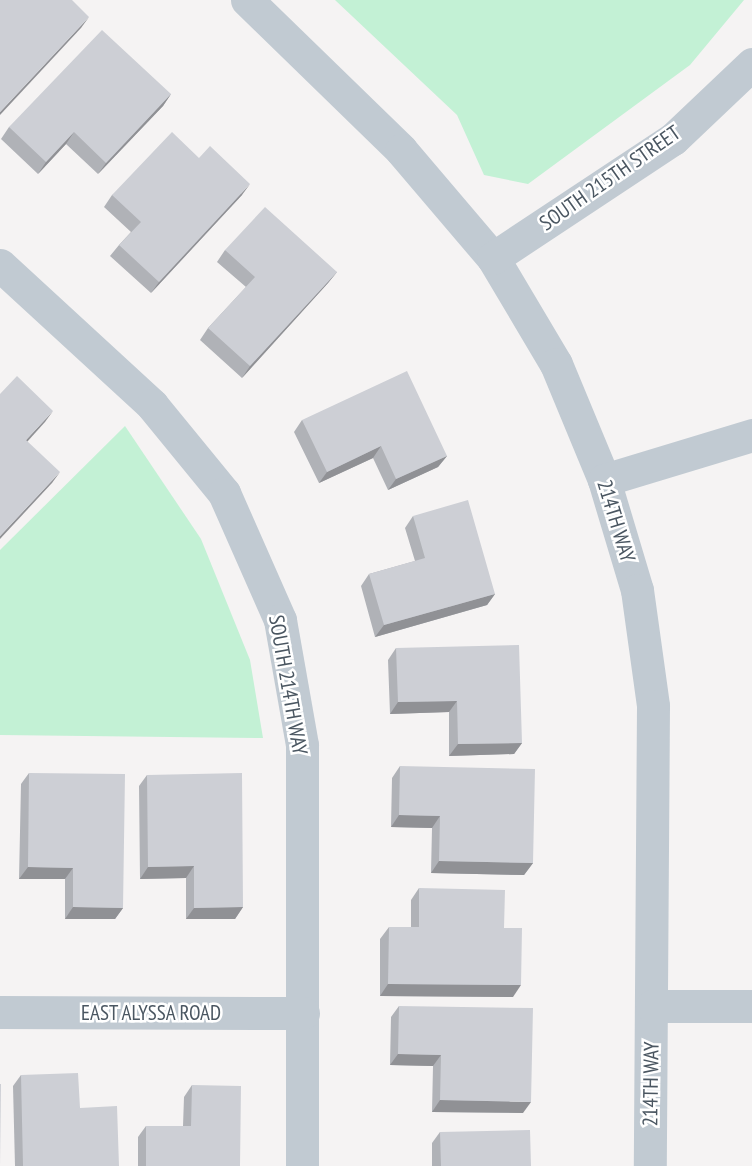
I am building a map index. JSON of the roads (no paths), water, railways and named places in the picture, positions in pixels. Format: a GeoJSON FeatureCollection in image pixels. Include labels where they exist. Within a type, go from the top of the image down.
{"type":"FeatureCollection","features":[{"type":"Feature","properties":{"kind":"street","name":"214TH WAY"},"geometry":{"type":"LineString","coordinates":[[247,0],[401,150],[493,258],[556,364],[604,480],[637,590],[653,706],[650,1166]]}},
{"type":"Feature","properties":{"kind":"street","name":"SOUTH 215TH STREET"},"geometry":{"type":"LineString","coordinates":[[493,258],[673,139],[752,64]]}},
{"type":"Feature","properties":{"kind":"street","name":"SOUTH 214TH WAY"},"geometry":{"type":"LineString","coordinates":[[0,265],[152,405],[224,493],[280,620],[302,745],[302,1166]]}},
{"type":"Feature","properties":{"kind":"street"},"geometry":{"type":"LineString","coordinates":[[604,480],[752,435]]}},
{"type":"Feature","properties":{"kind":"street"},"geometry":{"type":"LineString","coordinates":[[652,1006],[752,1006]]}},
{"type":"Feature","properties":{"kind":"street","name":"EAST ALYSSA ROAD"},"geometry":{"type":"LineString","coordinates":[[0,1012],[303,1013]]}}]}
